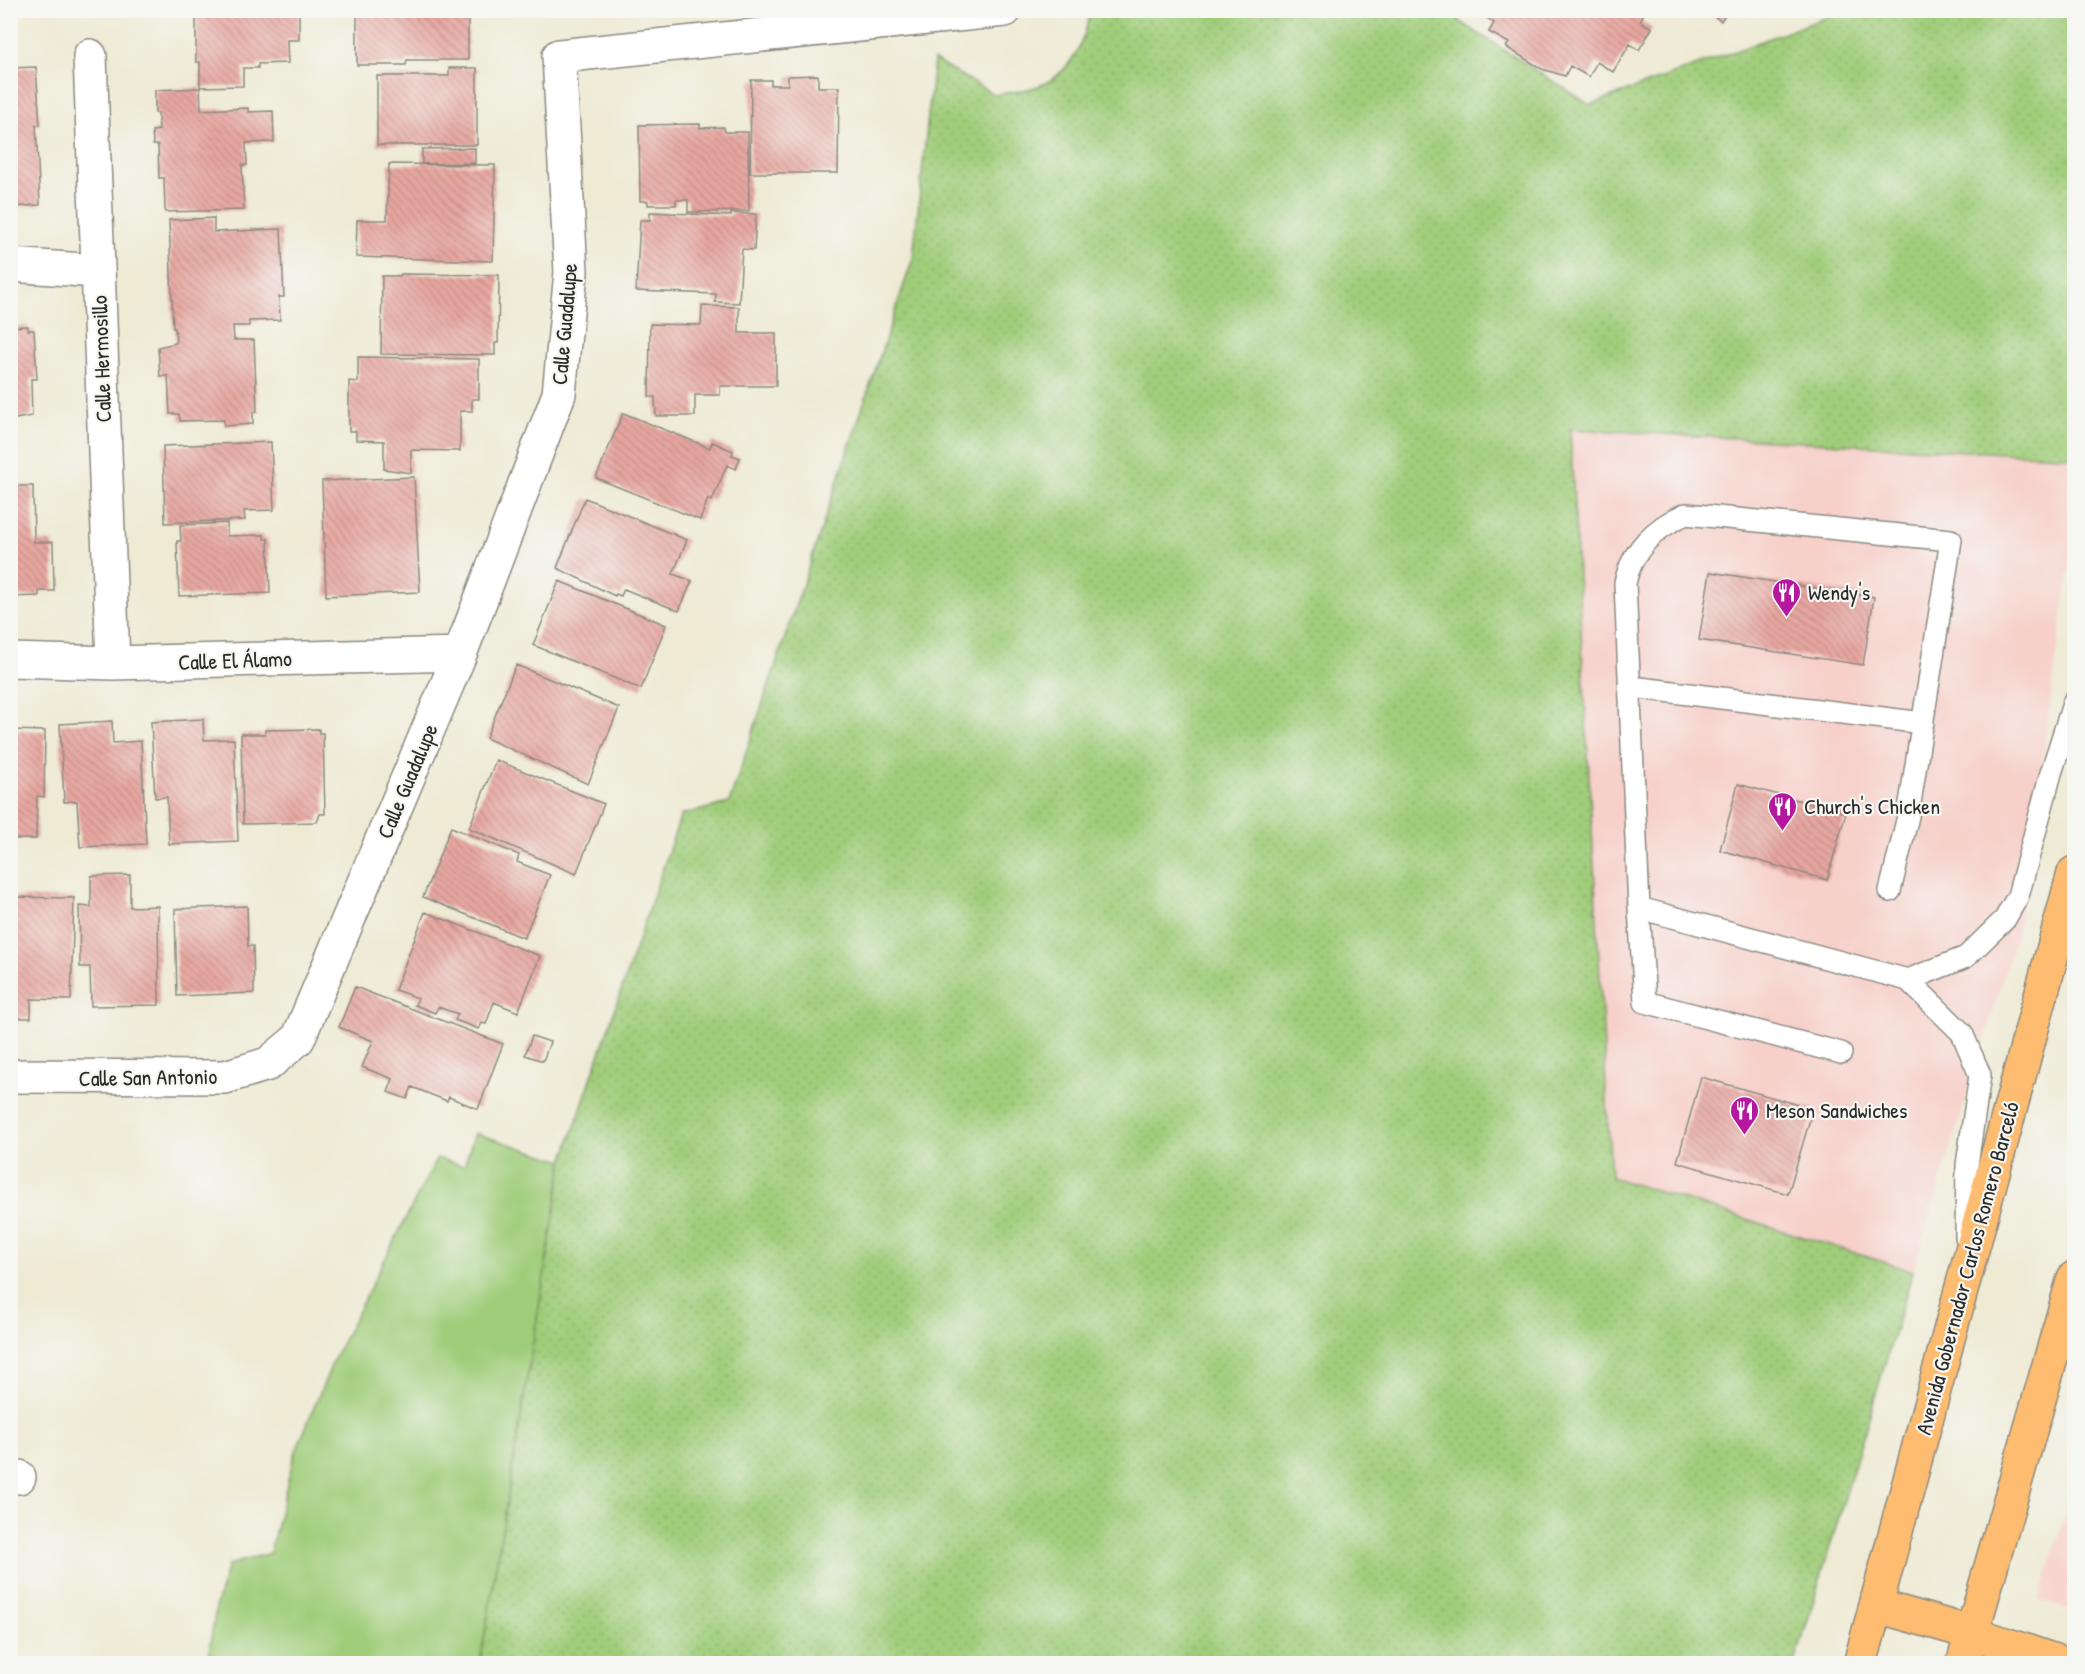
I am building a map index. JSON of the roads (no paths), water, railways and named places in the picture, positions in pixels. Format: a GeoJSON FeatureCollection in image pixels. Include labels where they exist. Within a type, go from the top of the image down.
{"type":"FeatureCollection","features":[{"type":"Feature","properties":{"kind":"main road","name":"Avenida Gobernador Carlos Romero Barceló"},"geometry":{"type":"LineString","coordinates":[[1860,1664],[2074,873]]}},
{"type":"Feature","properties":{"kind":"main road"},"geometry":{"type":"LineString","coordinates":[[1967,1648],[2073,1293]]}},
{"type":"Feature","properties":{"kind":"main road"},"geometry":{"type":"LineString","coordinates":[[1877,1606],[1967,1648],[2064,1664]]}},
{"type":"Feature","properties":{"kind":"street","name":"Calle Guadalupe"},"geometry":{"type":"LineString","coordinates":[[317,994],[460,654],[559,394],[571,272],[559,56],[1005,10]]}},
{"type":"Feature","properties":{"kind":"street","name":"Calle Hermosillo"},"geometry":{"type":"LineString","coordinates":[[90,56],[113,663]]}},
{"type":"Feature","properties":{"kind":"street"},"geometry":{"type":"LineString","coordinates":[[10,264],[98,271]]}},
{"type":"Feature","properties":{"kind":"street","name":"Calle El Álamo"},"geometry":{"type":"LineString","coordinates":[[10,660],[113,663],[460,654]]}},
{"type":"Feature","properties":{"kind":"street","name":"Calle San Antonio"},"geometry":{"type":"LineString","coordinates":[[10,1077],[225,1077],[268,1064],[298,1039],[317,994]]}},
{"type":"Feature","properties":{"kind":"lane"},"geometry":{"type":"LineString","coordinates":[[1841,1053],[1644,1002],[1632,687],[1625,583],[1629,565],[1643,543],[1672,520],[1686,514],[1951,540],[1908,816],[1890,891]]}},
{"type":"Feature","properties":{"kind":"lane"},"geometry":{"type":"LineString","coordinates":[[1632,687],[1923,723]]}},
{"type":"Feature","properties":{"kind":"lane"},"geometry":{"type":"LineString","coordinates":[[1908,980],[1966,957],[2005,919],[2018,896],[2051,773],[2074,701]]}},
{"type":"Feature","properties":{"kind":"lane"},"geometry":{"type":"LineString","coordinates":[[1639,908],[1908,980],[1962,1033],[1980,1075],[1967,1164],[1965,1272]]}},
{"type":"Feature","properties":{"kind":"place","name":"Wendy's"},"geometry":{"type":"Point","coordinates":[1787,618]}},
{"type":"Feature","properties":{"kind":"place","name":"Church's Chicken"},"geometry":{"type":"Point","coordinates":[1783,832]}},
{"type":"Feature","properties":{"kind":"place","name":"Meson Sandwiches"},"geometry":{"type":"Point","coordinates":[1745,1136]}}]}
